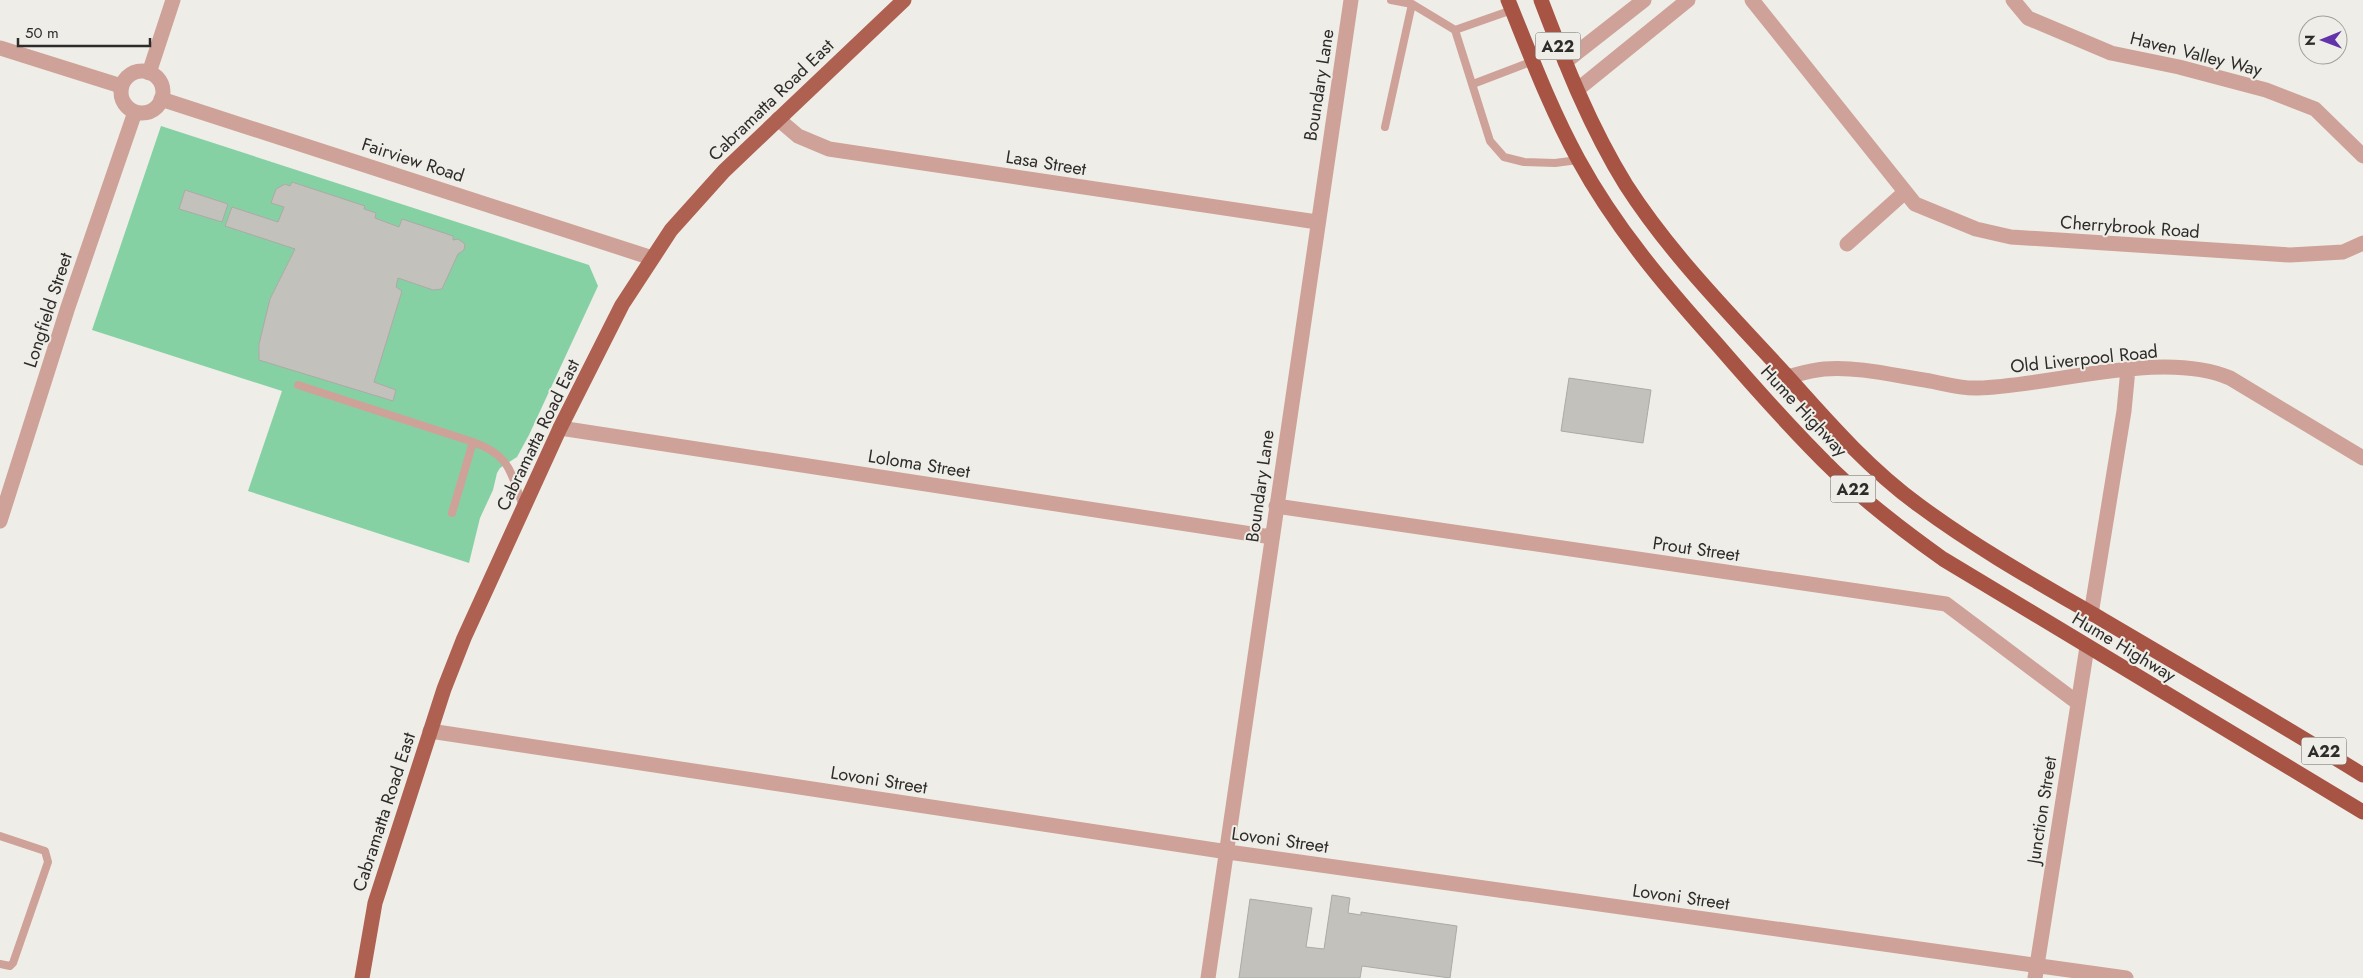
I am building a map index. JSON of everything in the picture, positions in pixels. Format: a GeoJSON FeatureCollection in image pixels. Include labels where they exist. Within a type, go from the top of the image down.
{"type":"FeatureCollection","features":[{"type":"Feature","properties":{"kind":"highway","name":"Hume Highway"},"geometry":{"type":"LineString","coordinates":[[1540,0],[1565,62],[1598,134],[1626,185],[1666,239],[1715,298],[1868,462],[1918,505],[1985,551],[2363,775]]}},
{"type":"Feature","properties":{"kind":"highway","name":"Hume Highway"},"geometry":{"type":"LineString","coordinates":[[1510,5],[1553,110],[1578,160],[1624,231],[1676,298],[1834,470],[1906,533],[1943,559],[2363,812]]}},
{"type":"Feature","properties":{"kind":"main road","name":"Cabramatta Road East"},"geometry":{"type":"LineString","coordinates":[[362,978],[375,903],[430,731],[464,638],[560,428],[622,305],[652,258],[693,204],[724,170],[896,2]]}},
{"type":"Feature","properties":{"kind":"street"},"geometry":{"type":"LineString","coordinates":[[149,73],[173,0]]}},
{"type":"Feature","properties":{"kind":"street","name":"Boundary Lane"},"geometry":{"type":"LineString","coordinates":[[1208,978],[1221,882],[1228,852],[1317,222],[1351,0]]}},
{"type":"Feature","properties":{"kind":"street"},"geometry":{"type":"LineString","coordinates":[[1565,62],[1644,0]]}},
{"type":"Feature","properties":{"kind":"street"},"geometry":{"type":"LineString","coordinates":[[1578,90],[1688,0]]}},
{"type":"Feature","properties":{"kind":"street","name":"Cherrybrook Road"},"geometry":{"type":"LineString","coordinates":[[1752,0],[1915,204],[1976,229],[2011,237],[2290,255],[2343,252],[2363,243]]}},
{"type":"Feature","properties":{"kind":"street","name":"Haven Valley Way"},"geometry":{"type":"LineString","coordinates":[[2013,0],[2028,18],[2111,53],[2179,67],[2266,90],[2314,108],[2363,156]]}},
{"type":"Feature","properties":{"kind":"street"},"geometry":{"type":"LineString","coordinates":[[0,48],[121,86]]}},
{"type":"Feature","properties":{"kind":"street"},"geometry":{"type":"LineString","coordinates":[[136,72],[149,73],[160,82],[161,99],[151,111],[144,113],[135,112],[126,106],[122,100],[121,86],[129,75],[136,72]]}},
{"type":"Feature","properties":{"kind":"street","name":"Fairview Road"},"geometry":{"type":"LineString","coordinates":[[161,99],[652,258]]}},
{"type":"Feature","properties":{"kind":"street","name":"Longfield Street"},"geometry":{"type":"LineString","coordinates":[[0,520],[68,307],[135,112]]}},
{"type":"Feature","properties":{"kind":"street","name":"Lasa Street"},"geometry":{"type":"LineString","coordinates":[[778,119],[798,136],[829,149],[1317,222]]}},
{"type":"Feature","properties":{"kind":"street"},"geometry":{"type":"LineString","coordinates":[[1847,244],[1905,192]]}},
{"type":"Feature","properties":{"kind":"street","name":"Old Liverpool Road"},"geometry":{"type":"LineString","coordinates":[[1787,377],[1823,369],[1847,368],[1976,388],[2031,384],[2128,369],[2192,368],[2212,371],[2230,378],[2363,458]]}},
{"type":"Feature","properties":{"kind":"street"},"geometry":{"type":"LineString","coordinates":[[2091,614],[2124,411],[2128,369]]}},
{"type":"Feature","properties":{"kind":"street","name":"Loloma Street"},"geometry":{"type":"LineString","coordinates":[[560,428],[1272,537]]}},
{"type":"Feature","properties":{"kind":"street","name":"Prout Street"},"geometry":{"type":"LineString","coordinates":[[1276,506],[1946,604],[2078,703]]}},
{"type":"Feature","properties":{"kind":"street","name":"Junction Street"},"geometry":{"type":"LineString","coordinates":[[2036,972],[2087,647]]}},
{"type":"Feature","properties":{"kind":"street","name":"Lovoni Street"},"geometry":{"type":"LineString","coordinates":[[430,731],[2036,972],[2126,978]]}},
{"type":"Feature","properties":{"kind":"lane"},"geometry":{"type":"LineString","coordinates":[[1391,0],[1412,4],[1455,30],[1474,84],[1490,141],[1504,157],[1539,162],[1578,160]]}},
{"type":"Feature","properties":{"kind":"lane"},"geometry":{"type":"LineString","coordinates":[[1385,127],[1412,4]]}},
{"type":"Feature","properties":{"kind":"lane"},"geometry":{"type":"LineString","coordinates":[[1455,30],[1510,5]]}},
{"type":"Feature","properties":{"kind":"lane"},"geometry":{"type":"LineString","coordinates":[[1474,84],[1533,61]]}},
{"type":"Feature","properties":{"kind":"lane"},"geometry":{"type":"LineString","coordinates":[[298,385],[486,447],[505,460],[523,508]]}},
{"type":"Feature","properties":{"kind":"lane"},"geometry":{"type":"LineString","coordinates":[[452,513],[473,442]]}},
{"type":"Feature","properties":{"kind":"lane"},"geometry":{"type":"LineString","coordinates":[[0,836],[45,851],[48,862],[14,964],[10,966],[0,964]]}},
{"type":"Feature","properties":{"kind":"green space"},"geometry":{"type":"Polygon","coordinates":[[[161,126],[589,265],[598,286],[529,435],[517,457],[500,468],[497,473],[493,490],[480,518],[469,563],[248,491],[282,391],[92,330],[161,126]]]}},
{"type":"Feature","properties":{"kind":"building"},"geometry":{"type":"Polygon","coordinates":[[[292,182],[365,206],[364,209],[376,213],[375,218],[399,227],[402,219],[453,236],[453,240],[458,239],[465,244],[464,250],[458,254],[442,289],[433,290],[398,278],[396,287],[402,291],[374,382],[396,390],[393,401],[259,360],[259,344],[270,299],[295,249],[225,226],[232,207],[278,222],[284,207],[271,203],[276,189],[285,184],[290,186],[292,182]]]}},
{"type":"Feature","properties":{"kind":"building"},"geometry":{"type":"Polygon","coordinates":[[[185,190],[228,204],[222,222],[179,209],[185,190]]]}},
{"type":"Feature","properties":{"kind":"building"},"geometry":{"type":"Polygon","coordinates":[[[1569,378],[1651,390],[1643,443],[1561,431],[1569,378]]]}},
{"type":"Feature","properties":{"kind":"building"},"geometry":{"type":"Polygon","coordinates":[[[1332,895],[1350,898],[1348,913],[1361,915],[1361,912],[1457,926],[1450,978],[1362,966],[1360,978],[1239,978],[1250,899],[1312,908],[1306,947],[1324,949],[1332,895]]]}}]}
